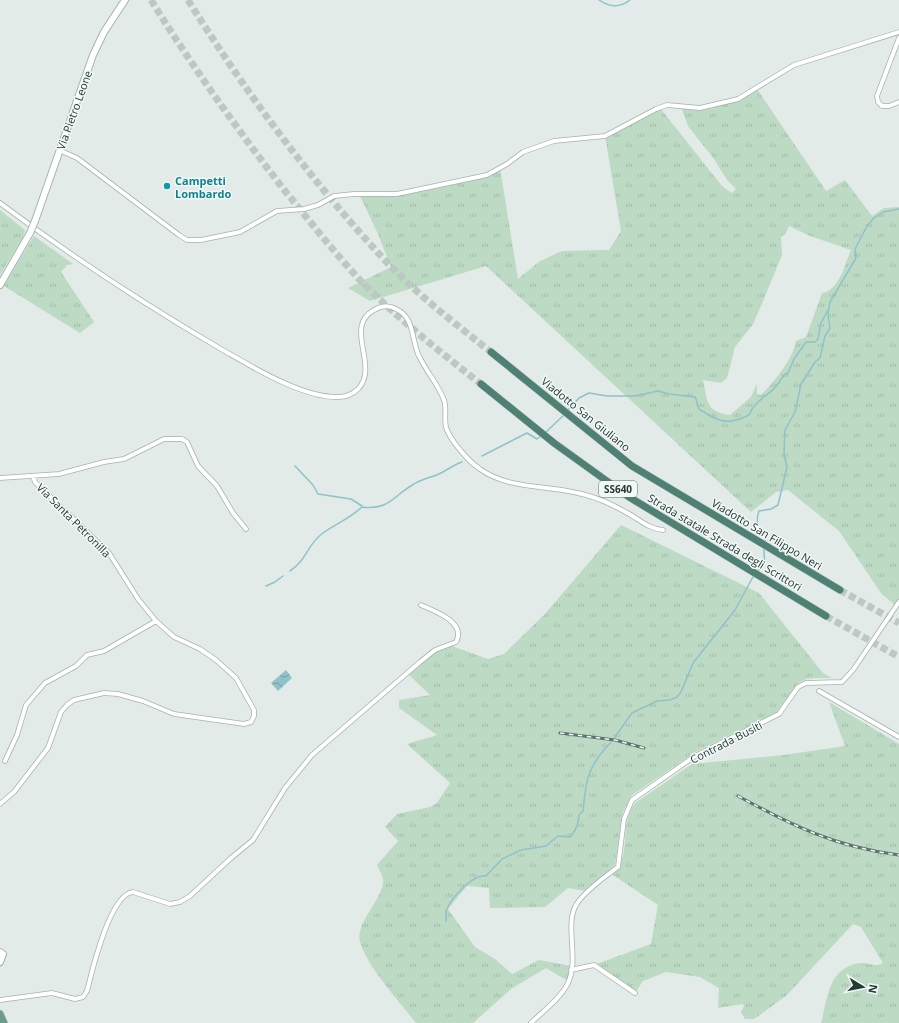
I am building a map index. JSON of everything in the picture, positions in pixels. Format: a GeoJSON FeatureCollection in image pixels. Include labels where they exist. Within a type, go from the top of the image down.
{"type":"FeatureCollection","features":[{"type":"Feature","properties":{"kind":"highway","name":"Viadotto San Giuliano"},"geometry":{"type":"LineString","coordinates":[[491,352],[632,466]]}},
{"type":"Feature","properties":{"kind":"highway","name":"Strada statale Strada degli Scrittori"},"geometry":{"type":"LineString","coordinates":[[481,384],[554,443],[629,497],[826,616]]}},
{"type":"Feature","properties":{"kind":"highway","name":"Strada statale Strada degli Scrittori"},"geometry":{"type":"LineString","coordinates":[[632,466],[699,507]]}},
{"type":"Feature","properties":{"kind":"highway","name":"Viadotto San Filippo Neri"},"geometry":{"type":"LineString","coordinates":[[699,507],[840,590]]}},
{"type":"Feature","properties":{"kind":"main road","name":"Via Pietro Leone"},"geometry":{"type":"LineString","coordinates":[[0,284],[30,234],[93,55],[104,32],[123,1]]}},
{"type":"Feature","properties":{"kind":"main road"},"geometry":{"type":"LineString","coordinates":[[0,952],[3,954],[0,962]]}},
{"type":"Feature","properties":{"kind":"main road"},"geometry":{"type":"LineString","coordinates":[[0,1014],[3,1023]]}},
{"type":"Feature","properties":{"kind":"main road"},"geometry":{"type":"LineString","coordinates":[[0,1020],[3,1023]]}},
{"type":"Feature","properties":{"kind":"street"},"geometry":{"type":"LineString","coordinates":[[59,150],[76,158],[179,235],[187,240],[201,240],[240,232],[278,211],[304,209],[318,205],[334,196],[354,194],[397,194],[487,175],[507,164],[523,152],[554,141],[605,136],[656,109],[667,105],[700,108],[738,99],[794,65],[899,32]]}},
{"type":"Feature","properties":{"kind":"street"},"geometry":{"type":"LineString","coordinates":[[899,38],[877,96],[878,102],[882,106],[889,106],[899,102]]}},
{"type":"Feature","properties":{"kind":"street"},"geometry":{"type":"LineString","coordinates":[[0,203],[116,285],[186,329],[274,379],[323,396],[346,396],[358,389],[364,381],[366,371],[361,336],[362,323],[366,316],[376,309],[384,307],[395,308],[405,315],[409,322],[417,354],[444,401],[447,429],[466,457],[478,468],[494,478],[510,483],[560,488],[592,497],[615,507],[653,529],[663,530]]}},
{"type":"Feature","properties":{"kind":"street","name":"Via Santa Petronilla"},"geometry":{"type":"LineString","coordinates":[[0,478],[59,474],[104,462],[124,459],[161,440],[182,439],[187,442],[198,466],[217,486],[233,513],[246,530]]}},
{"type":"Feature","properties":{"kind":"street","name":"Via Santa Petronilla"},"geometry":{"type":"LineString","coordinates":[[0,804],[14,792],[48,748],[61,712],[74,700],[111,693],[132,697],[174,714],[240,724],[248,724],[253,719],[254,710],[243,689],[231,673],[202,651],[174,637],[156,621],[138,599],[109,553],[35,482],[33,476]]}},
{"type":"Feature","properties":{"kind":"street","name":"Contrada Busiti"},"geometry":{"type":"LineString","coordinates":[[531,1023],[557,998],[567,985],[572,970],[572,920],[575,906],[586,894],[618,868],[624,819],[632,800],[694,756],[779,714],[798,687],[806,683],[842,682],[853,670],[899,602]]}},
{"type":"Feature","properties":{"kind":"street"},"geometry":{"type":"LineString","coordinates":[[0,1000],[52,993],[75,998],[83,997],[87,991],[100,942],[122,897],[129,892],[136,892],[165,904],[180,902],[190,896],[231,858],[250,844],[257,836],[285,788],[312,755],[435,650],[456,642],[458,633],[453,623],[421,605]]}},
{"type":"Feature","properties":{"kind":"street"},"geometry":{"type":"LineString","coordinates":[[5,761],[17,735],[26,705],[45,683],[76,666],[87,654],[104,651],[156,621]]}},
{"type":"Feature","properties":{"kind":"street"},"geometry":{"type":"LineString","coordinates":[[819,691],[899,738]]}},
{"type":"Feature","properties":{"kind":"street"},"geometry":{"type":"LineString","coordinates":[[572,970],[594,965],[635,993]]}},
{"type":"Feature","properties":{"kind":"green space"},"geometry":{"type":"Polygon","coordinates":[[[757,89],[826,191],[845,180],[872,216],[884,208],[899,207],[899,602],[896,606],[881,593],[839,531],[788,490],[776,492],[751,512],[486,266],[370,301],[348,288],[391,267],[378,234],[359,194],[397,194],[487,175],[500,168],[518,279],[540,261],[562,251],[609,250],[621,231],[605,136],[660,108],[722,186],[732,193],[736,189],[727,180],[714,159],[688,126],[681,107],[711,105],[730,101],[757,89]],[[789,226],[786,233],[781,237],[782,255],[753,324],[735,347],[727,378],[721,383],[703,380],[707,400],[716,411],[730,415],[751,397],[757,384],[757,394],[761,395],[766,390],[787,362],[796,341],[806,337],[822,293],[833,287],[841,276],[851,250],[810,236],[789,226]]]}},
{"type":"Feature","properties":{"kind":"green space"},"geometry":{"type":"Polygon","coordinates":[[[0,210],[25,230],[23,237],[0,275],[0,210]]]}},
{"type":"Feature","properties":{"kind":"green space"},"geometry":{"type":"Polygon","coordinates":[[[34,236],[73,264],[67,265],[61,272],[94,322],[80,333],[4,286],[34,236]]]}},
{"type":"Feature","properties":{"kind":"green space"},"geometry":{"type":"Polygon","coordinates":[[[621,525],[759,593],[823,673],[832,678],[806,679],[798,683],[776,713],[697,751],[632,795],[623,812],[615,865],[585,891],[568,888],[545,907],[490,908],[489,888],[467,886],[448,909],[475,947],[495,959],[512,974],[539,960],[572,966],[568,981],[546,968],[511,989],[473,1023],[416,1023],[370,963],[360,942],[361,927],[382,889],[383,878],[377,865],[398,841],[385,827],[397,814],[430,807],[437,803],[450,783],[407,744],[437,735],[399,708],[399,700],[430,695],[407,673],[435,650],[449,645],[488,659],[504,654],[545,614],[621,525]]]}},
{"type":"Feature","properties":{"kind":"green space"},"geometry":{"type":"Polygon","coordinates":[[[829,702],[899,744],[899,1023],[821,1023],[831,985],[835,977],[841,971],[849,966],[860,963],[877,965],[883,963],[861,927],[853,924],[786,996],[754,1019],[745,1019],[741,1012],[744,1006],[743,1004],[718,1008],[719,988],[700,977],[666,972],[643,981],[635,993],[594,965],[651,944],[658,905],[613,875],[619,867],[622,858],[627,821],[635,803],[692,764],[784,755],[845,746],[829,702]]]}},
{"type":"Feature","properties":{"kind":"water"},"geometry":{"type":"Polygon","coordinates":[[[286,670],[292,678],[278,691],[271,683],[286,670]]]}},
{"type":"Feature","properties":{"kind":"waterway"},"geometry":{"type":"LineString","coordinates":[[599,0],[614,6],[626,3],[630,0]]}},
{"type":"Feature","properties":{"kind":"waterway"},"geometry":{"type":"LineString","coordinates":[[765,542],[765,535],[758,524],[757,518],[759,511],[771,509],[778,505],[787,467],[784,454],[785,430],[795,412],[801,384],[815,362],[820,358],[825,336],[830,328],[828,314],[830,302],[856,258],[855,249],[867,226],[874,218],[883,212],[899,209]]}},
{"type":"Feature","properties":{"kind":"waterway"},"geometry":{"type":"LineString","coordinates":[[567,411],[579,398],[589,393],[607,396],[635,396],[658,391],[669,394],[695,397],[699,409],[718,420],[738,420],[749,415],[758,402],[774,388],[783,376],[788,373],[794,359],[806,342],[815,342],[818,339],[821,323],[828,310]]}},
{"type":"Feature","properties":{"kind":"waterway"},"geometry":{"type":"LineString","coordinates":[[546,432],[565,414]]}},
{"type":"Feature","properties":{"kind":"waterway"},"geometry":{"type":"LineString","coordinates":[[482,456],[527,433],[537,439],[541,436]]}},
{"type":"Feature","properties":{"kind":"waterway"},"geometry":{"type":"LineString","coordinates":[[290,571],[296,567],[318,537],[362,507],[379,507],[391,501],[407,488],[416,483],[438,475],[462,462]]}},
{"type":"Feature","properties":{"kind":"waterway"},"geometry":{"type":"LineString","coordinates":[[295,466],[313,485],[318,494],[351,499],[362,506]]}},
{"type":"Feature","properties":{"kind":"waterway"},"geometry":{"type":"LineString","coordinates":[[756,572],[763,567],[764,548]]}},
{"type":"Feature","properties":{"kind":"waterway"},"geometry":{"type":"LineString","coordinates":[[615,737],[632,713],[657,701],[670,700],[677,697],[681,692],[693,663],[735,610],[754,575]]}},
{"type":"Feature","properties":{"kind":"waterway"},"geometry":{"type":"LineString","coordinates":[[266,586],[283,576]]}},
{"type":"Feature","properties":{"kind":"waterway"},"geometry":{"type":"LineString","coordinates":[[446,921],[446,910],[453,898],[469,882],[481,876],[486,876],[502,859],[521,850],[546,846],[558,836],[570,837],[577,826],[579,815],[583,811],[585,790],[593,766],[597,758],[611,742]]}},
{"type":"Feature","properties":{"kind":"tunnel"},"geometry":{"type":"LineString","coordinates":[[151,0],[215,97],[285,191],[340,258],[388,307],[481,384]]}},
{"type":"Feature","properties":{"kind":"tunnel"},"geometry":{"type":"LineString","coordinates":[[188,0],[209,34],[255,100],[328,196],[381,256],[407,282],[491,352]]}},
{"type":"Feature","properties":{"kind":"tunnel"},"geometry":{"type":"LineString","coordinates":[[840,590],[899,623]]}},
{"type":"Feature","properties":{"kind":"tunnel"},"geometry":{"type":"LineString","coordinates":[[826,616],[899,657]]}},
{"type":"Feature","properties":{"kind":"railway"},"geometry":{"type":"LineString","coordinates":[[560,733],[615,740],[644,748]]}},
{"type":"Feature","properties":{"kind":"railway"},"geometry":{"type":"LineString","coordinates":[[738,796],[796,826],[835,841],[855,847],[899,855]]}},
{"type":"Feature","properties":{"kind":"place","name":"Campetti Lombardo"},"geometry":{"type":"Point","coordinates":[167,186]}}]}
